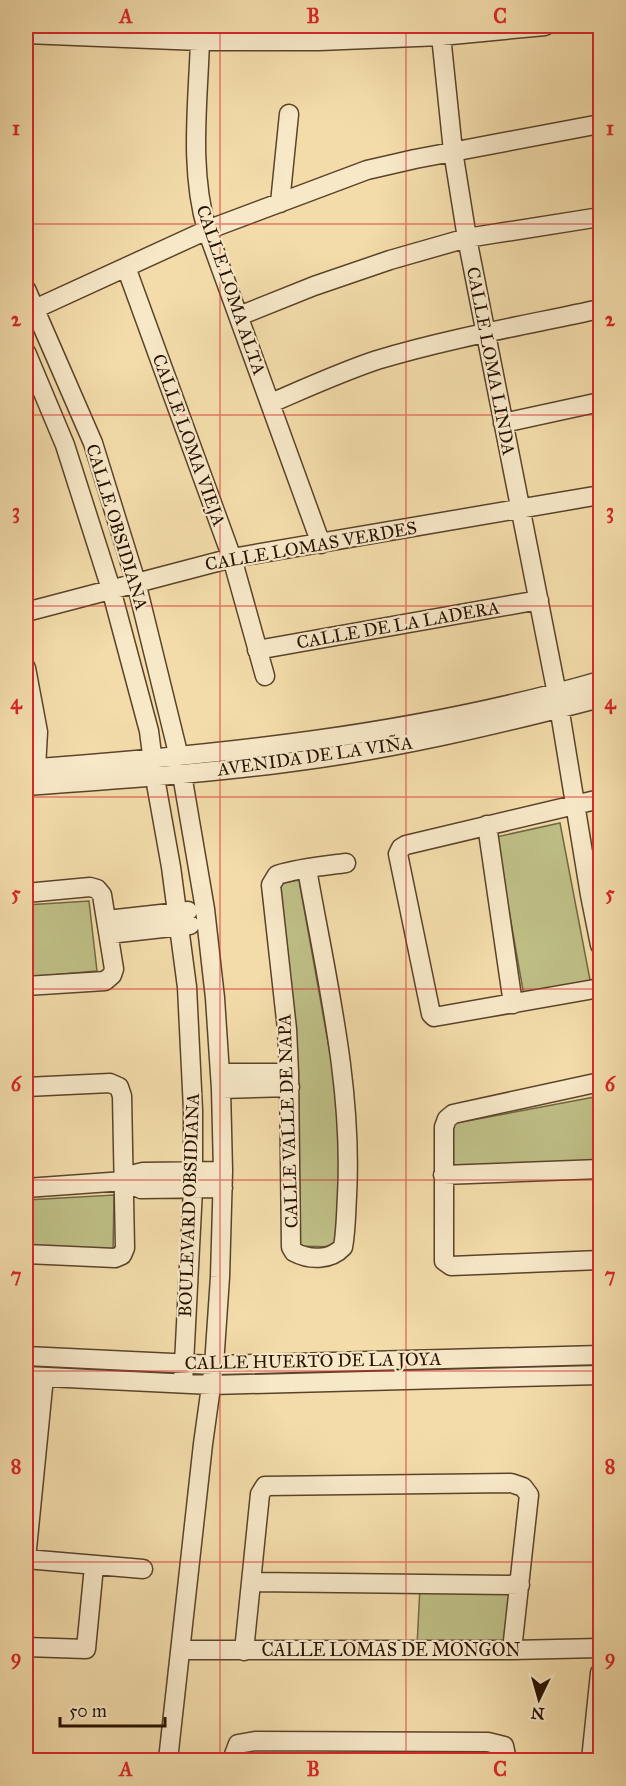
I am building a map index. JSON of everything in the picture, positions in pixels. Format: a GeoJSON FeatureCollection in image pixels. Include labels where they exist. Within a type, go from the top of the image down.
{"type":"FeatureCollection","features":[{"type":"Feature","properties":{"kind":"street"},"geometry":{"type":"LineString","coordinates":[[26,34],[199,33],[319,41],[440,31],[544,26]]}},
{"type":"Feature","properties":{"kind":"street","name":"CALLE LOMA LINDA"},"geometry":{"type":"LineString","coordinates":[[440,31],[453,151],[467,238],[484,333],[539,600],[576,806],[595,893],[600,945]]}},
{"type":"Feature","properties":{"kind":"street","name":"CALLE LOMA ALTA"},"geometry":{"type":"LineString","coordinates":[[199,33],[197,179],[200,205],[207,230],[321,544]]}},
{"type":"Feature","properties":{"kind":"street"},"geometry":{"type":"LineString","coordinates":[[280,203],[289,114]]}},
{"type":"Feature","properties":{"kind":"street"},"geometry":{"type":"LineString","coordinates":[[30,311],[207,230],[367,170],[453,151],[600,124]]}},
{"type":"Feature","properties":{"kind":"street"},"geometry":{"type":"LineString","coordinates":[[239,316],[314,286],[390,260],[467,238],[600,217]]}},
{"type":"Feature","properties":{"kind":"street","name":"CALLE LOMA VIEJA"},"geometry":{"type":"LineString","coordinates":[[126,267],[232,558],[265,676]]}},
{"type":"Feature","properties":{"kind":"street","name":"CALLE OBSIDIANA"},"geometry":{"type":"LineString","coordinates":[[26,289],[30,311],[93,443],[136,582],[180,766]]}},
{"type":"Feature","properties":{"kind":"street"},"geometry":{"type":"LineString","coordinates":[[271,403],[322,380],[430,345],[600,309]]}},
{"type":"Feature","properties":{"kind":"street","name":"CALLE OBSIDIANA"},"geometry":{"type":"LineString","coordinates":[[26,352],[65,445],[111,590],[141,698],[154,769]]}},
{"type":"Feature","properties":{"kind":"street"},"geometry":{"type":"LineString","coordinates":[[503,423],[600,402]]}},
{"type":"Feature","properties":{"kind":"street","name":"CALLE LOMAS VERDES"},"geometry":{"type":"LineString","coordinates":[[26,612],[232,558],[600,495]]}},
{"type":"Feature","properties":{"kind":"street","name":"CALLE DE LA LADERA"},"geometry":{"type":"LineString","coordinates":[[257,650],[539,600]]}},
{"type":"Feature","properties":{"kind":"street"},"geometry":{"type":"LineString","coordinates":[[26,668],[38,732],[31,769]]}},
{"type":"Feature","properties":{"kind":"street","name":"AVENIDA DE LA VIÑA"},"geometry":{"type":"LineString","coordinates":[[26,786],[180,766],[285,763],[385,748],[466,732],[558,701],[600,681]]}},
{"type":"Feature","properties":{"kind":"street","name":"AVENIDA DE LA VIÑA"},"geometry":{"type":"LineString","coordinates":[[558,701],[600,698]]}},
{"type":"Feature","properties":{"kind":"street","name":"BOULEVARD OBSIDIANA"},"geometry":{"type":"LineString","coordinates":[[168,1761],[203,1444],[214,1365],[223,1179],[220,1081],[206,916],[180,766]]}},
{"type":"Feature","properties":{"kind":"street","name":"AVENIDA DE LA VIÑA"},"geometry":{"type":"LineString","coordinates":[[31,769],[154,769]]}},
{"type":"Feature","properties":{"kind":"street","name":"BOULEVARD OBSIDIANA"},"geometry":{"type":"LineString","coordinates":[[154,769],[179,919],[191,1049],[193,1180],[183,1383]]}},
{"type":"Feature","properties":{"kind":"street"},"geometry":{"type":"LineString","coordinates":[[600,799],[406,845],[401,848],[399,854],[431,1014],[434,1017],[600,988]]}},
{"type":"Feature","properties":{"kind":"street"},"geometry":{"type":"LineString","coordinates":[[486,825],[513,1004]]}},
{"type":"Feature","properties":{"kind":"street","name":"CALLE VALLE DE NAPA"},"geometry":{"type":"LineString","coordinates":[[307,869],[341,1063],[348,1127],[348,1174],[343,1247],[321,1258],[301,1256],[294,1252],[291,1246],[290,1080],[271,885],[277,875],[307,869],[346,862]]}},
{"type":"Feature","properties":{"kind":"street"},"geometry":{"type":"LineString","coordinates":[[26,893],[97,889],[102,895],[114,969],[112,975],[105,981],[26,986]]}},
{"type":"Feature","properties":{"kind":"street"},"geometry":{"type":"LineString","coordinates":[[108,927],[206,916]]}},
{"type":"Feature","properties":{"kind":"street"},"geometry":{"type":"LineString","coordinates":[[220,1081],[290,1080]]}},
{"type":"Feature","properties":{"kind":"street"},"geometry":{"type":"LineString","coordinates":[[600,1082],[453,1114],[447,1119],[444,1127],[443,1175],[444,1261],[451,1266],[600,1260]]}},
{"type":"Feature","properties":{"kind":"street"},"geometry":{"type":"LineString","coordinates":[[26,1087],[110,1083],[118,1087],[122,1096],[125,1248],[122,1255],[115,1258],[26,1254]]}},
{"type":"Feature","properties":{"kind":"street"},"geometry":{"type":"LineString","coordinates":[[443,1175],[600,1169]]}},
{"type":"Feature","properties":{"kind":"street"},"geometry":{"type":"LineString","coordinates":[[26,1188],[124,1181],[135,1174],[144,1172],[193,1180],[223,1179]]}},
{"type":"Feature","properties":{"kind":"street","name":"CALLE HUERTO DE LA JOYA"},"geometry":{"type":"LineString","coordinates":[[26,1356],[214,1365],[600,1355]]}},
{"type":"Feature","properties":{"kind":"street"},"geometry":{"type":"LineString","coordinates":[[143,1569],[27,1559],[35,1377],[212,1385],[600,1375]]}},
{"type":"Feature","properties":{"kind":"street"},"geometry":{"type":"LineString","coordinates":[[244,1651],[260,1494],[265,1486],[511,1483],[520,1485],[529,1495],[512,1650]]}},
{"type":"Feature","properties":{"kind":"street"},"geometry":{"type":"LineString","coordinates":[[26,1647],[86,1649],[94,1566]]}},
{"type":"Feature","properties":{"kind":"street"},"geometry":{"type":"LineString","coordinates":[[251,1582],[520,1585]]}},
{"type":"Feature","properties":{"kind":"street","name":"CALLE LOMAS DE MONGON"},"geometry":{"type":"LineString","coordinates":[[181,1650],[600,1648]]}},
{"type":"Feature","properties":{"kind":"street"},"geometry":{"type":"LineString","coordinates":[[591,1761],[600,1673]]}},
{"type":"Feature","properties":{"kind":"street"},"geometry":{"type":"LineString","coordinates":[[232,1761],[238,1744],[255,1741],[488,1742],[504,1746],[507,1761]]}},
{"type":"Feature","properties":{"kind":"green space"},"geometry":{"type":"Polygon","coordinates":[[[560,823],[591,985],[524,996],[496,837],[560,823]]]}},
{"type":"Feature","properties":{"kind":"green space"},"geometry":{"type":"Polygon","coordinates":[[[299,880],[341,1115],[337,1247],[296,1246],[278,884],[299,880]]]}},
{"type":"Feature","properties":{"kind":"green space"},"geometry":{"type":"Polygon","coordinates":[[[89,901],[97,971],[27,977],[26,905],[89,901]]]}},
{"type":"Feature","properties":{"kind":"green space"},"geometry":{"type":"Polygon","coordinates":[[[600,1096],[600,1162],[449,1169],[451,1124],[600,1096]]]}},
{"type":"Feature","properties":{"kind":"green space"},"geometry":{"type":"Polygon","coordinates":[[[114,1195],[113,1253],[26,1248],[26,1200],[114,1195]]]}},
{"type":"Feature","properties":{"kind":"green space"},"geometry":{"type":"Polygon","coordinates":[[[420,1586],[513,1587],[506,1646],[417,1646],[420,1586]]]}}]}
